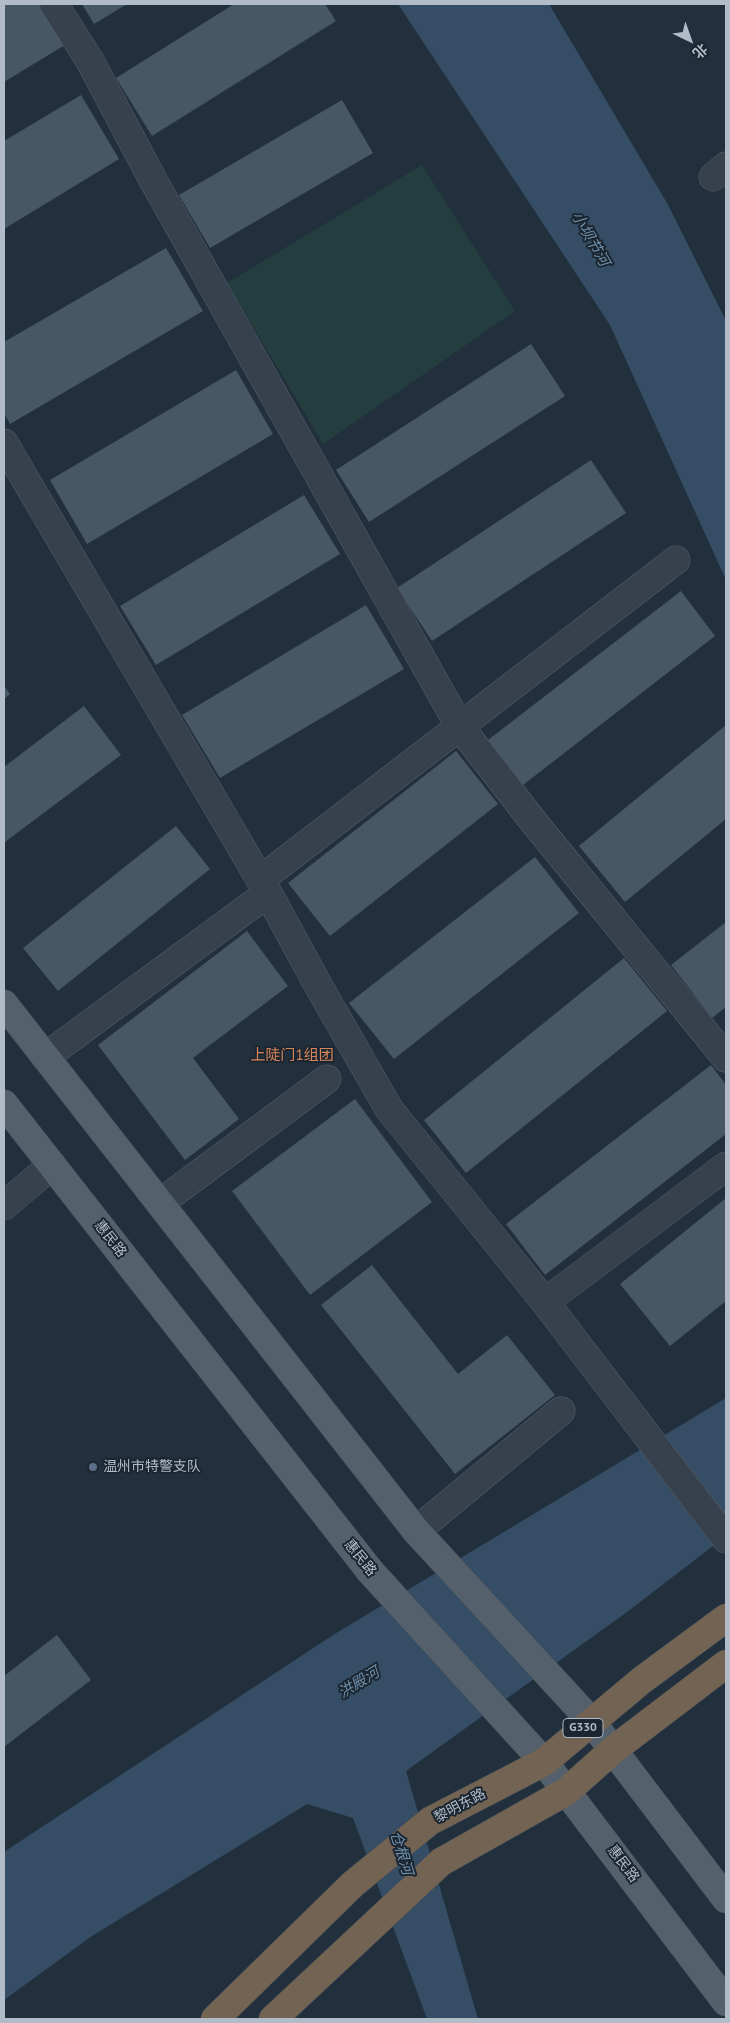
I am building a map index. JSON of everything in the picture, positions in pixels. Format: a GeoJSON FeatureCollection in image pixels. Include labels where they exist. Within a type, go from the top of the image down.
{"type":"FeatureCollection","features":[{"type":"Feature","properties":{"kind":"highway","name":"黎明东路"},"geometry":{"type":"LineString","coordinates":[[215,2019],[353,1884],[430,1821],[544,1762],[590,1721],[726,1618]]}},
{"type":"Feature","properties":{"kind":"highway","name":"G330"},"geometry":{"type":"LineString","coordinates":[[273,2019],[441,1862],[567,1791],[613,1750],[726,1664]]}},
{"type":"Feature","properties":{"kind":"main road"},"geometry":{"type":"LineString","coordinates":[[4,1004],[419,1534],[590,1721],[726,1899]]}},
{"type":"Feature","properties":{"kind":"main road","name":"惠民路"},"geometry":{"type":"LineString","coordinates":[[4,1104],[376,1578],[544,1762],[726,2002]]}},
{"type":"Feature","properties":{"kind":"street"},"geometry":{"type":"LineString","coordinates":[[54,4],[90,61],[153,180],[460,727],[533,822],[726,1058]]}},
{"type":"Feature","properties":{"kind":"street"},"geometry":{"type":"LineString","coordinates":[[4,443],[264,887],[389,1109],[544,1302],[726,1538]]}},
{"type":"Feature","properties":{"kind":"street"},"geometry":{"type":"LineString","coordinates":[[45,1057],[264,887],[460,727],[676,560]]}},
{"type":"Feature","properties":{"kind":"street"},"geometry":{"type":"LineString","coordinates":[[160,1204],[327,1079]]}},
{"type":"Feature","properties":{"kind":"street"},"geometry":{"type":"LineString","coordinates":[[4,1206],[52,1165]]}},
{"type":"Feature","properties":{"kind":"street"},"geometry":{"type":"LineString","coordinates":[[544,1302],[726,1166]]}},
{"type":"Feature","properties":{"kind":"street"},"geometry":{"type":"LineString","coordinates":[[419,1534],[560,1411]]}},
{"type":"Feature","properties":{"kind":"green space"},"geometry":{"type":"Polygon","coordinates":[[[422,165],[515,311],[323,444],[227,283],[422,165]]]}},
{"type":"Feature","properties":{"kind":"water","name":"小坝节河"},"geometry":{"type":"Polygon","coordinates":[[[398,4],[549,4],[667,203],[726,321],[726,580],[610,325],[398,4]]]}},
{"type":"Feature","properties":{"kind":"water"},"geometry":{"type":"Polygon","coordinates":[[[726,1398],[726,1536],[627,1612],[406,1771],[478,2019],[427,2019],[353,1818],[307,1804],[92,1936],[4,2000],[4,1852],[333,1635],[726,1398]]]}},
{"type":"Feature","properties":{"kind":"building"},"geometry":{"type":"Polygon","coordinates":[[[4,4],[40,4],[65,45],[4,82],[4,4]]]}},
{"type":"Feature","properties":{"kind":"building"},"geometry":{"type":"Polygon","coordinates":[[[82,4],[127,4],[94,24],[82,4]]]}},
{"type":"Feature","properties":{"kind":"building"},"geometry":{"type":"Polygon","coordinates":[[[234,4],[325,4],[336,21],[152,136],[116,78],[234,4]]]}},
{"type":"Feature","properties":{"kind":"building"},"geometry":{"type":"Polygon","coordinates":[[[81,95],[119,159],[4,229],[4,141],[81,95]]]}},
{"type":"Feature","properties":{"kind":"building"},"geometry":{"type":"Polygon","coordinates":[[[342,100],[373,153],[210,248],[179,195],[342,100]]]}},
{"type":"Feature","properties":{"kind":"building"},"geometry":{"type":"Polygon","coordinates":[[[166,248],[203,311],[10,424],[4,413],[4,342],[166,248]]]}},
{"type":"Feature","properties":{"kind":"building"},"geometry":{"type":"Polygon","coordinates":[[[531,344],[565,396],[369,522],[336,470],[531,344]]]}},
{"type":"Feature","properties":{"kind":"building"},"geometry":{"type":"Polygon","coordinates":[[[236,370],[273,434],[87,544],[50,480],[236,370]]]}},
{"type":"Feature","properties":{"kind":"building"},"geometry":{"type":"Polygon","coordinates":[[[591,460],[626,513],[432,641],[397,588],[591,460]]]}},
{"type":"Feature","properties":{"kind":"building"},"geometry":{"type":"Polygon","coordinates":[[[304,495],[340,554],[156,665],[120,606],[304,495]]]}},
{"type":"Feature","properties":{"kind":"building"},"geometry":{"type":"Polygon","coordinates":[[[681,591],[715,636],[523,785],[488,740],[681,591]]]}},
{"type":"Feature","properties":{"kind":"building"},"geometry":{"type":"Polygon","coordinates":[[[366,605],[404,669],[220,778],[182,715],[366,605]]]}},
{"type":"Feature","properties":{"kind":"building"},"geometry":{"type":"Polygon","coordinates":[[[4,686],[10,694],[4,699],[4,686]]]}},
{"type":"Feature","properties":{"kind":"building"},"geometry":{"type":"Polygon","coordinates":[[[84,706],[121,755],[5,842],[4,767],[84,706]]]}},
{"type":"Feature","properties":{"kind":"building"},"geometry":{"type":"Polygon","coordinates":[[[726,725],[726,819],[625,902],[579,846],[726,725]]]}},
{"type":"Feature","properties":{"kind":"building"},"geometry":{"type":"Polygon","coordinates":[[[456,751],[498,804],[330,936],[288,883],[456,751]]]}},
{"type":"Feature","properties":{"kind":"building"},"geometry":{"type":"Polygon","coordinates":[[[176,826],[210,869],[58,991],[23,948],[176,826]]]}},
{"type":"Feature","properties":{"kind":"building"},"geometry":{"type":"Polygon","coordinates":[[[535,857],[579,913],[394,1059],[349,1003],[535,857]]]}},
{"type":"Feature","properties":{"kind":"building"},"geometry":{"type":"Polygon","coordinates":[[[726,922],[726,1007],[712,1018],[671,965],[726,922]]]}},
{"type":"Feature","properties":{"kind":"building"},"geometry":{"type":"Polygon","coordinates":[[[247,931],[288,986],[193,1058],[239,1119],[185,1160],[98,1045],[247,931]]]}},
{"type":"Feature","properties":{"kind":"building"},"geometry":{"type":"Polygon","coordinates":[[[624,958],[667,1011],[466,1173],[424,1120],[624,958]]]}},
{"type":"Feature","properties":{"kind":"building"},"geometry":{"type":"Polygon","coordinates":[[[711,1065],[726,1085],[726,1134],[545,1275],[506,1224],[711,1065]]]}},
{"type":"Feature","properties":{"kind":"building"},"geometry":{"type":"Polygon","coordinates":[[[355,1099],[432,1202],[310,1295],[232,1191],[355,1099]]]}},
{"type":"Feature","properties":{"kind":"building"},"geometry":{"type":"Polygon","coordinates":[[[726,1198],[726,1301],[670,1346],[620,1284],[726,1198]]]}},
{"type":"Feature","properties":{"kind":"building"},"geometry":{"type":"Polygon","coordinates":[[[372,1265],[458,1374],[507,1335],[555,1395],[455,1474],[321,1305],[372,1265]]]}},
{"type":"Feature","properties":{"kind":"building"},"geometry":{"type":"Polygon","coordinates":[[[57,1635],[91,1680],[4,1747],[4,1676],[57,1635]]]}},
{"type":"Feature","properties":{"kind":"place","name":"温州市特警支队"},"geometry":{"type":"Point","coordinates":[93,1467]}},
{"type":"Feature","properties":{"kind":"district","name":"上陡门1组团"},"geometry":{"type":"Point","coordinates":[292,1056]}},
{"type":"Feature","properties":{"kind":"water label","name":"洪殿河"},"geometry":{"type":"Point","coordinates":[359,1683]}},
{"type":"Feature","properties":{"kind":"water label","name":"仓根河"},"geometry":{"type":"Point","coordinates":[401,1853]}}]}
